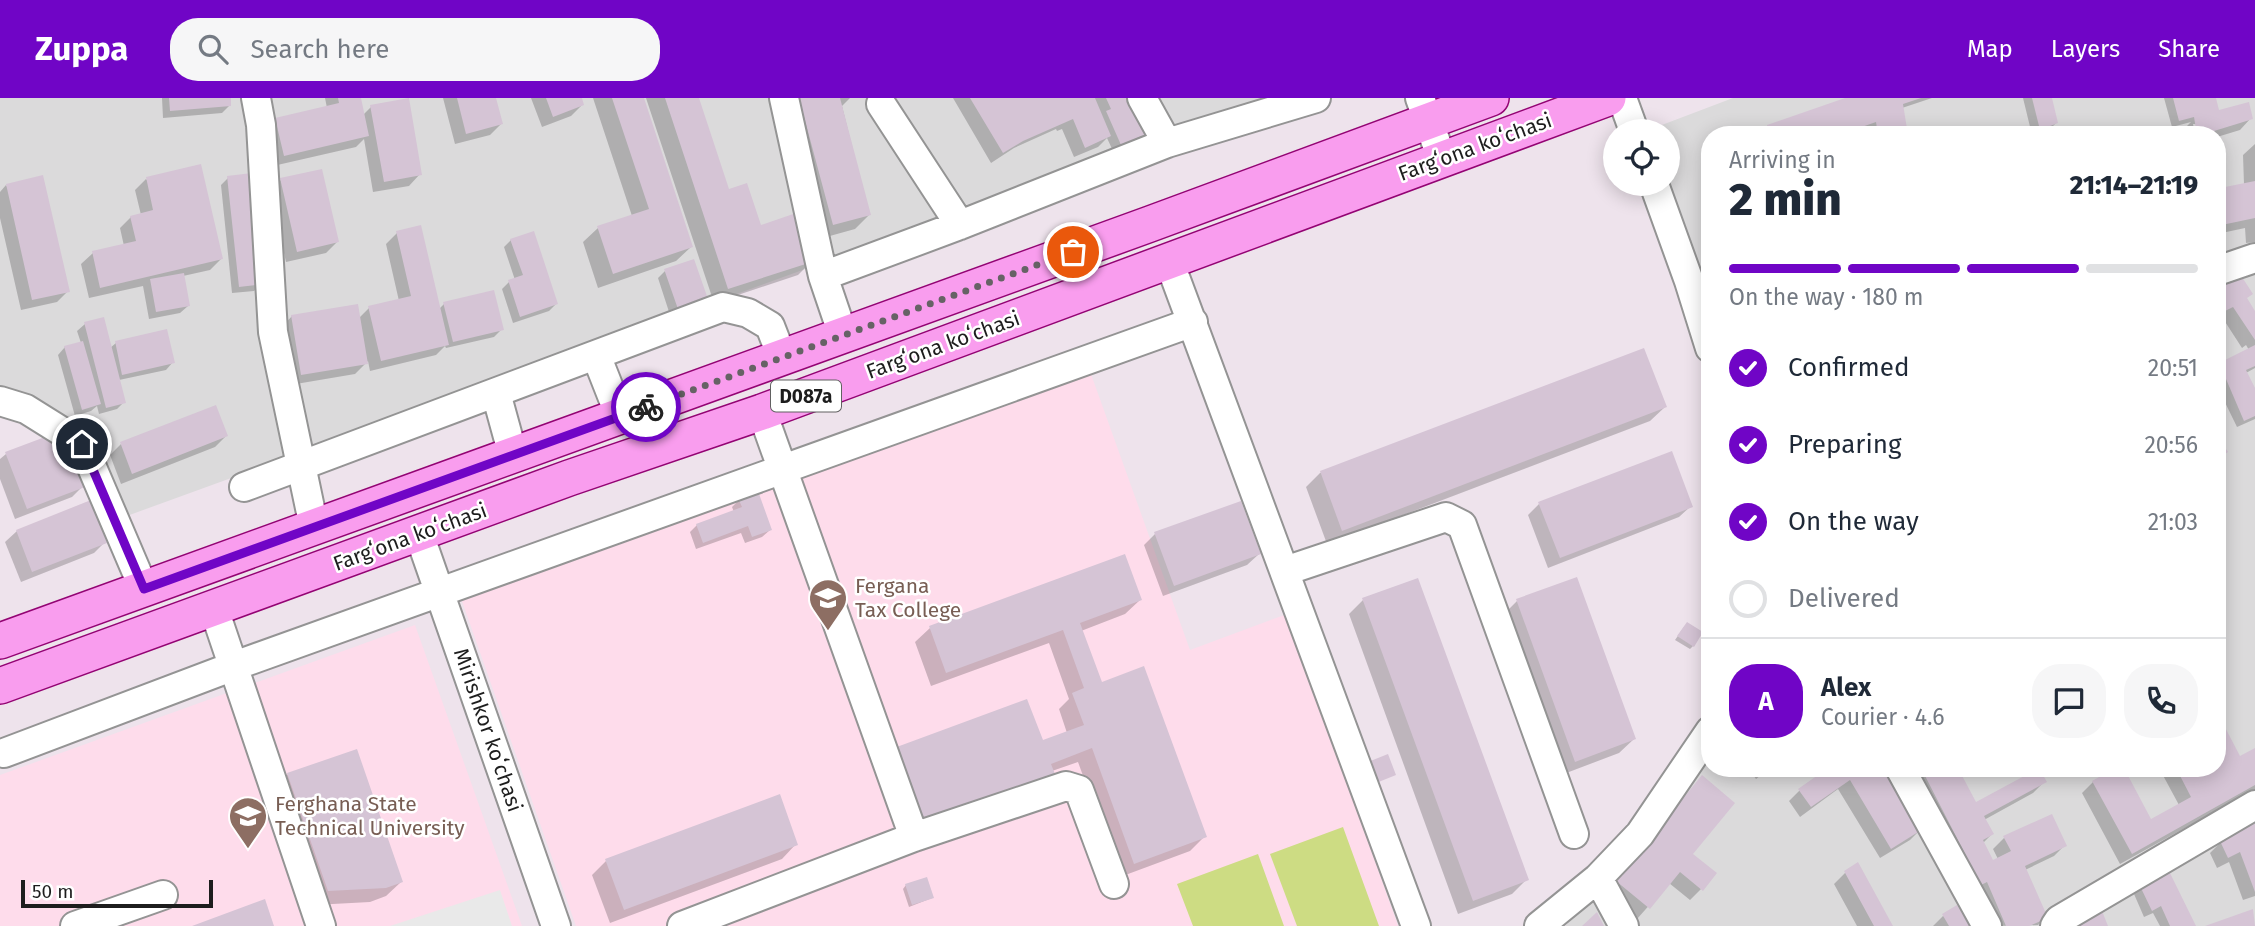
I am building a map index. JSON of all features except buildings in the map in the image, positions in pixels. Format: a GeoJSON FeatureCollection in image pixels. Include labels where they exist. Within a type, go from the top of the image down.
{"type":"FeatureCollection","features":[{"type":"Feature","properties":{"kind":"main road","name":"Fargʻona koʻchasi"},"geometry":{"type":"LineString","coordinates":[[0,641],[782,358],[1424,110],[1491,98]]}},
{"type":"Feature","properties":{"kind":"main road","name":"Fargʻona koʻchasi"},"geometry":{"type":"LineString","coordinates":[[0,686],[569,478],[762,412],[1608,98]]}},
{"type":"Feature","properties":{"kind":"main road"},"geometry":{"type":"LineString","coordinates":[[555,440],[569,478]]}},
{"type":"Feature","properties":{"kind":"street"},"geometry":{"type":"LineString","coordinates":[[256,98],[261,125],[273,332],[314,527]]}},
{"type":"Feature","properties":{"kind":"street"},"geometry":{"type":"LineString","coordinates":[[784,98],[823,276],[843,335]]}},
{"type":"Feature","properties":{"kind":"street"},"geometry":{"type":"LineString","coordinates":[[1142,98],[1167,143]]}},
{"type":"Feature","properties":{"kind":"street"},"geometry":{"type":"LineString","coordinates":[[823,276],[1167,143],[1316,98]]}},
{"type":"Feature","properties":{"kind":"street"},"geometry":{"type":"LineString","coordinates":[[1622,98],[1630,119]]}},
{"type":"Feature","properties":{"kind":"street"},"geometry":{"type":"LineString","coordinates":[[881,104],[960,225]]}},
{"type":"Feature","properties":{"kind":"street"},"geometry":{"type":"LineString","coordinates":[[1424,110],[1442,159]]}},
{"type":"Feature","properties":{"kind":"street"},"geometry":{"type":"LineString","coordinates":[[1660,196],[1700,278]]}},
{"type":"Feature","properties":{"kind":"street"},"geometry":{"type":"LineString","coordinates":[[2226,268],[2255,258]]}},
{"type":"Feature","properties":{"kind":"street"},"geometry":{"type":"LineString","coordinates":[[1169,261],[1416,926]]}},
{"type":"Feature","properties":{"kind":"street"},"geometry":{"type":"LineString","coordinates":[[243,487],[723,307],[748,313],[770,327],[782,358]]}},
{"type":"Feature","properties":{"kind":"street"},"geometry":{"type":"LineString","coordinates":[[4,753],[234,666],[1193,323]]}},
{"type":"Feature","properties":{"kind":"street"},"geometry":{"type":"LineString","coordinates":[[596,355],[620,416]]}},
{"type":"Feature","properties":{"kind":"street"},"geometry":{"type":"LineString","coordinates":[[496,393],[513,455]]}},
{"type":"Feature","properties":{"kind":"street"},"geometry":{"type":"LineString","coordinates":[[0,401],[26,409],[82,444],[144,589]]}},
{"type":"Feature","properties":{"kind":"street"},"geometry":{"type":"LineString","coordinates":[[762,412],[914,837]]}},
{"type":"Feature","properties":{"kind":"street"},"geometry":{"type":"LineString","coordinates":[[1284,572],[1446,517],[1462,525],[1574,834]]}},
{"type":"Feature","properties":{"kind":"street","name":"Mirishkor koʻchasi"},"geometry":{"type":"LineString","coordinates":[[419,534],[556,926]]}},
{"type":"Feature","properties":{"kind":"street"},"geometry":{"type":"LineString","coordinates":[[214,609],[321,926]]}},
{"type":"Feature","properties":{"kind":"street"},"geometry":{"type":"LineString","coordinates":[[1539,926],[1598,878],[1640,834],[1701,744]]}},
{"type":"Feature","properties":{"kind":"street"},"geometry":{"type":"LineString","coordinates":[[1905,777],[1987,926]]}},
{"type":"Feature","properties":{"kind":"street"},"geometry":{"type":"LineString","coordinates":[[682,926],[914,837],[1066,786],[1079,790],[1114,884]]}},
{"type":"Feature","properties":{"kind":"street"},"geometry":{"type":"LineString","coordinates":[[2055,926],[2059,920],[2255,805]]}},
{"type":"Feature","properties":{"kind":"street"},"geometry":{"type":"LineString","coordinates":[[1598,878],[1625,926]]}},
{"type":"Feature","properties":{"kind":"street"},"geometry":{"type":"LineString","coordinates":[[75,926],[163,895]]}},
{"type":"Feature","properties":{"kind":"shaded area"},"geometry":{"type":"Polygon","coordinates":[[[0,98],[1308,98],[819,264],[124,517],[89,416],[60,425],[0,397],[0,98]]]}},
{"type":"Feature","properties":{"kind":"shaded area"},"geometry":{"type":"Polygon","coordinates":[[[1733,98],[2255,98],[2255,926],[1565,926],[1601,890],[1701,756],[1701,777],[2226,777],[2226,126],[1701,126],[1701,292],[1672,196],[1680,196],[1680,119],[1678,119],[1733,98]]]}},
{"type":"Feature","properties":{"kind":"shaded area","name":"Fergana Tax College"},"geometry":{"type":"Polygon","coordinates":[[[1087,363],[1190,650],[1287,614],[1398,926],[576,926],[462,601],[1087,363]]]}},
{"type":"Feature","properties":{"kind":"shaded area","name":"Ferghana State Technical University"},"geometry":{"type":"Polygon","coordinates":[[[415,625],[522,926],[0,926],[0,775],[415,625]]]}},
{"type":"Feature","properties":{"kind":"shaded area"},"geometry":{"type":"Polygon","coordinates":[[[500,890],[512,926],[390,926],[500,890]]]}},
{"type":"Feature","properties":{"kind":"green space"},"geometry":{"type":"Polygon","coordinates":[[[1343,827],[1379,926],[1297,926],[1270,854],[1343,827]]]}},
{"type":"Feature","properties":{"kind":"green space"},"geometry":{"type":"Polygon","coordinates":[[[1258,854],[1284,926],[1193,926],[1177,884],[1258,854]]]}},
{"type":"Feature","properties":{"kind":"way so far"},"geometry":{"type":"LineString","coordinates":[[646,407],[1073,252]]}},
{"type":"Feature","properties":{"kind":"place","name":"Fergana Tax College"},"geometry":{"type":"Point","coordinates":[828,632]}},
{"type":"Feature","properties":{"kind":"place","name":"Ferghana State Technical University"},"geometry":{"type":"Point","coordinates":[248,850]}},
{"type":"Feature","properties":{"kind":"route"},"geometry":{"type":"LineString","coordinates":[[82,444],[144,589],[646,407]]}}]}
